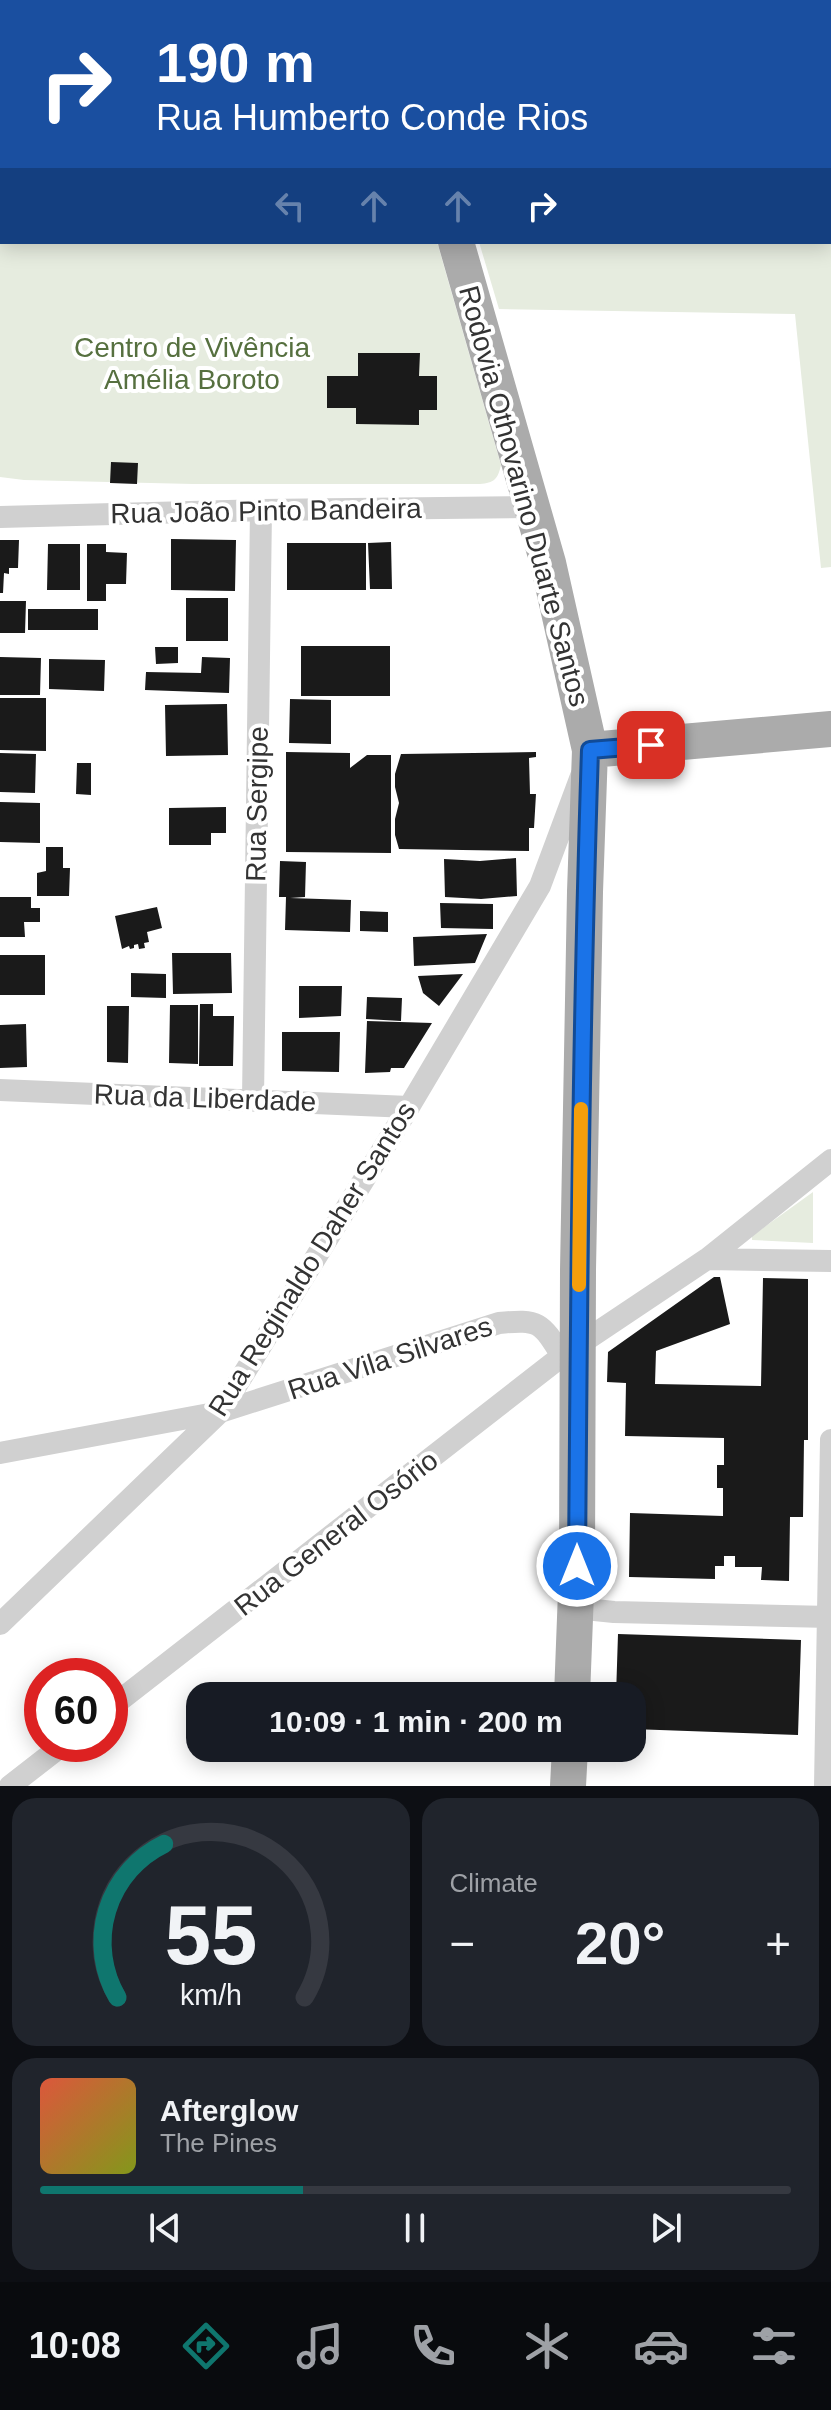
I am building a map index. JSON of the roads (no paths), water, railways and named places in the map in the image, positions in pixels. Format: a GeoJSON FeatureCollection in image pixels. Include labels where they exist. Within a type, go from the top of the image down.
{"type":"FeatureCollection","features":[{"type":"Feature","properties":{"kind":"main road","name":"Rodovia Othovarino Duarte Santos"},"geometry":{"type":"LineString","coordinates":[[457,244],[548,563],[590,750],[570,1350],[575,1608],[572,1682]]}},
{"type":"Feature","properties":{"kind":"main road"},"geometry":{"type":"LineString","coordinates":[[590,750],[831,729]]}},
{"type":"Feature","properties":{"kind":"main road"},"geometry":{"type":"LineString","coordinates":[[568,1786],[569,1762]]}},
{"type":"Feature","properties":{"kind":"street","name":"Rua João Pinto Bandeira"},"geometry":{"type":"LineString","coordinates":[[0,517],[532,507]]}},
{"type":"Feature","properties":{"kind":"street","name":"Rua Sergipe"},"geometry":{"type":"LineString","coordinates":[[253,1099],[261,510]]}},
{"type":"Feature","properties":{"kind":"street","name":"Rua Reginaldo Daher Santos"},"geometry":{"type":"LineString","coordinates":[[0,1624],[220,1412],[409,1107],[540,886],[590,750]]}},
{"type":"Feature","properties":{"kind":"street"},"geometry":{"type":"LineString","coordinates":[[540,886],[569,886],[585,892]]}},
{"type":"Feature","properties":{"kind":"street","name":"Rua da Liberdade"},"geometry":{"type":"LineString","coordinates":[[0,1090],[409,1107]]}},
{"type":"Feature","properties":{"kind":"street","name":"Rua General Osório"},"geometry":{"type":"LineString","coordinates":[[128,1694],[570,1350],[707,1259],[831,1160]]}},
{"type":"Feature","properties":{"kind":"street"},"geometry":{"type":"LineString","coordinates":[[707,1259],[831,1261]]}},
{"type":"Feature","properties":{"kind":"street","name":"Rua Vila Silvares"},"geometry":{"type":"LineString","coordinates":[[0,1453],[220,1412],[499,1323],[524,1320],[545,1328],[570,1350]]}},
{"type":"Feature","properties":{"kind":"street"},"geometry":{"type":"LineString","coordinates":[[825,1786],[831,1440]]}},
{"type":"Feature","properties":{"kind":"street"},"geometry":{"type":"LineString","coordinates":[[575,1608],[614,1612],[830,1617]]}},
{"type":"Feature","properties":{"kind":"street"},"geometry":{"type":"LineString","coordinates":[[10,1786],[41,1762]]}},
{"type":"Feature","properties":{"kind":"park label","name":"Centro de Vivência Amélia Boroto"},"geometry":{"type":"Point","coordinates":[192,363]}}]}
